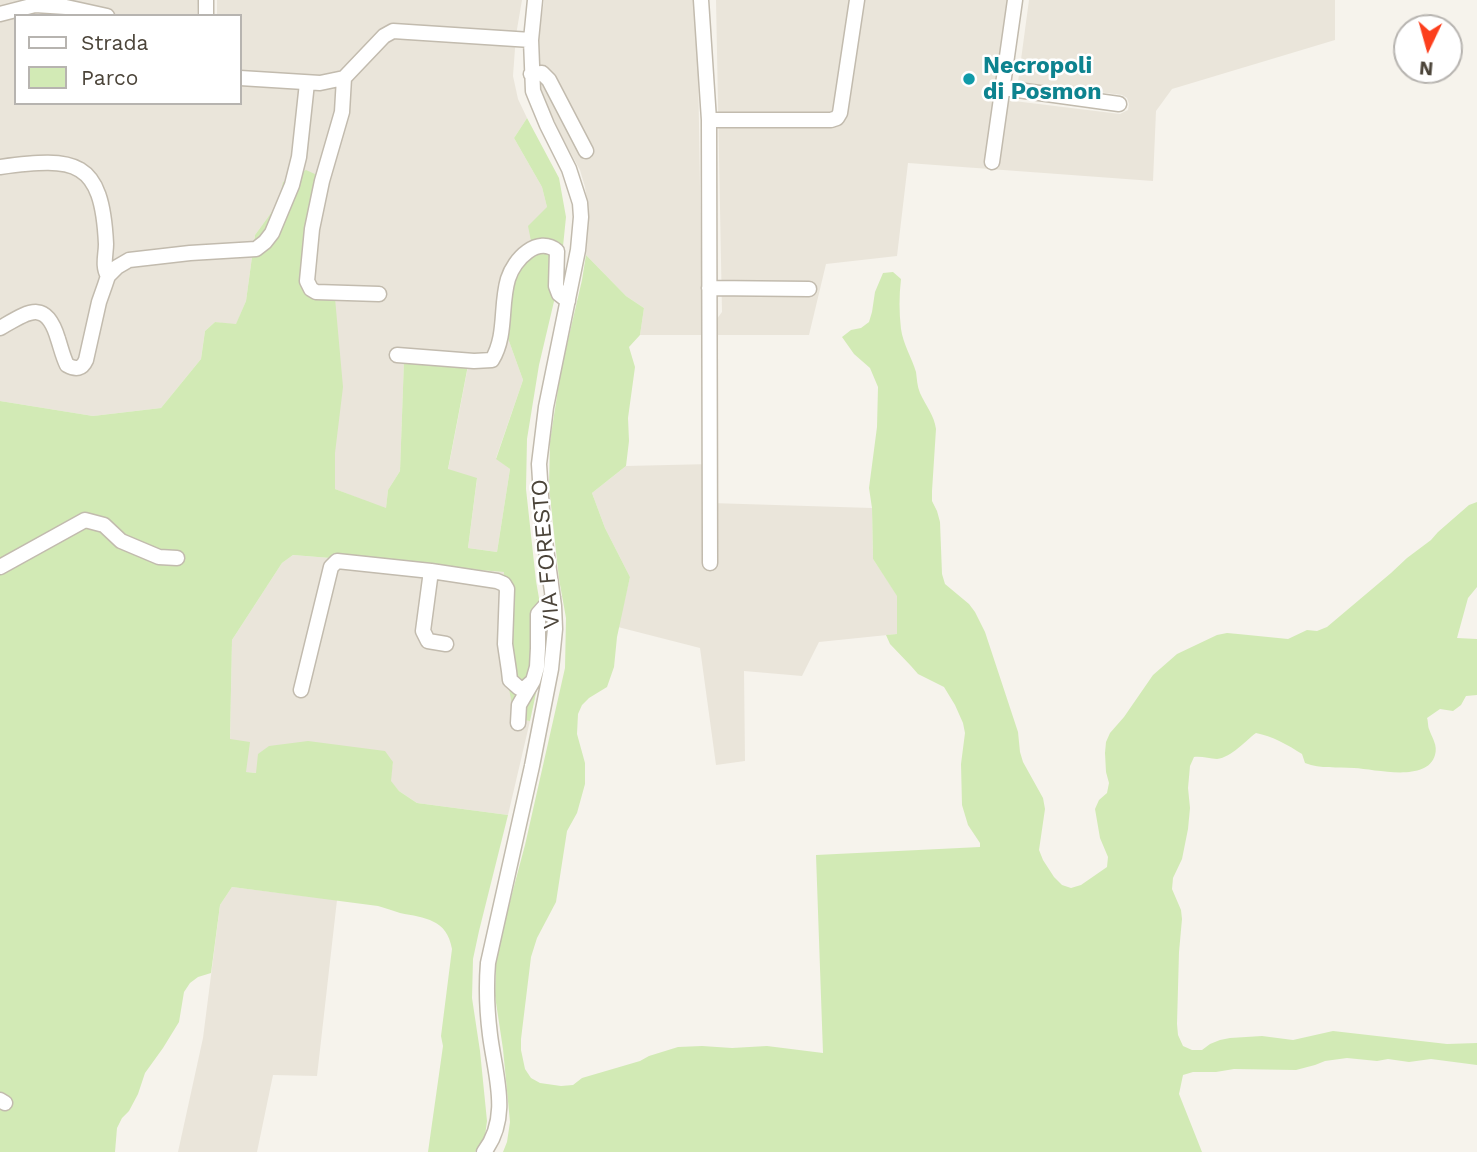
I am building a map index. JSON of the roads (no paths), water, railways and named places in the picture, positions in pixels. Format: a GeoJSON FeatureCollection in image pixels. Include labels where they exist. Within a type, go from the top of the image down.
{"type":"FeatureCollection","features":[{"type":"Feature","properties":{"kind":"street","name":"VIA FORESTO"},"geometry":{"type":"LineString","coordinates":[[484,1152],[497,1127],[500,1112],[486,988],[488,963],[545,705],[554,643],[553,597],[542,527],[539,464],[545,407],[578,250],[581,217],[580,203],[569,169],[533,91],[531,40],[535,0]]}},
{"type":"Feature","properties":{"kind":"street"},"geometry":{"type":"LineString","coordinates":[[701,0],[709,120],[710,563]]}},
{"type":"Feature","properties":{"kind":"street"},"geometry":{"type":"LineString","coordinates":[[709,120],[837,118],[840,113],[857,0]]}},
{"type":"Feature","properties":{"kind":"street"},"geometry":{"type":"LineString","coordinates":[[992,162],[1015,0]]}},
{"type":"Feature","properties":{"kind":"street"},"geometry":{"type":"LineString","coordinates":[[0,14],[35,3],[98,14]]}},
{"type":"Feature","properties":{"kind":"street"},"geometry":{"type":"LineString","coordinates":[[242,78],[332,82],[344,78],[384,36],[393,31],[531,40]]}},
{"type":"Feature","properties":{"kind":"street"},"geometry":{"type":"LineString","coordinates":[[531,74],[542,74],[550,80],[586,151]]}},
{"type":"Feature","properties":{"kind":"street"},"geometry":{"type":"LineString","coordinates":[[344,78],[342,112],[312,229],[307,281],[316,292],[379,294]]}},
{"type":"Feature","properties":{"kind":"street"},"geometry":{"type":"LineString","coordinates":[[106,246],[115,256],[129,260],[256,248],[265,242],[272,233],[292,185],[299,157],[307,83]]}},
{"type":"Feature","properties":{"kind":"street"},"geometry":{"type":"LineString","coordinates":[[1003,88],[1119,104]]}},
{"type":"Feature","properties":{"kind":"street"},"geometry":{"type":"LineString","coordinates":[[0,167],[56,163],[87,173],[102,202],[106,246],[104,267],[108,276]]}},
{"type":"Feature","properties":{"kind":"street"},"geometry":{"type":"LineString","coordinates":[[397,355],[492,360],[499,349],[509,276],[522,257],[534,247],[544,245],[557,251],[556,286],[559,294],[568,301]]}},
{"type":"Feature","properties":{"kind":"street"},"geometry":{"type":"LineString","coordinates":[[0,328],[37,311],[45,314],[51,320],[67,365],[79,368],[86,360],[99,302],[108,276],[129,260]]}},
{"type":"Feature","properties":{"kind":"street"},"geometry":{"type":"LineString","coordinates":[[709,288],[808,289]]}},
{"type":"Feature","properties":{"kind":"street"},"geometry":{"type":"LineString","coordinates":[[0,567],[85,520],[104,525],[121,541],[134,547],[159,557],[177,558]]}},
{"type":"Feature","properties":{"kind":"street"},"geometry":{"type":"LineString","coordinates":[[301,690],[331,567],[337,561],[431,571],[504,584],[507,589],[505,644],[510,680],[519,688],[526,688],[533,681]]}},
{"type":"Feature","properties":{"kind":"street"},"geometry":{"type":"LineString","coordinates":[[431,571],[424,631],[428,641],[446,644]]}},
{"type":"Feature","properties":{"kind":"street"},"geometry":{"type":"LineString","coordinates":[[518,723],[519,705],[533,681],[537,667],[538,614],[553,597]]}},
{"type":"Feature","properties":{"kind":"place","name":"Necropoli di Posmon"},"geometry":{"type":"Point","coordinates":[969,79]}}]}
